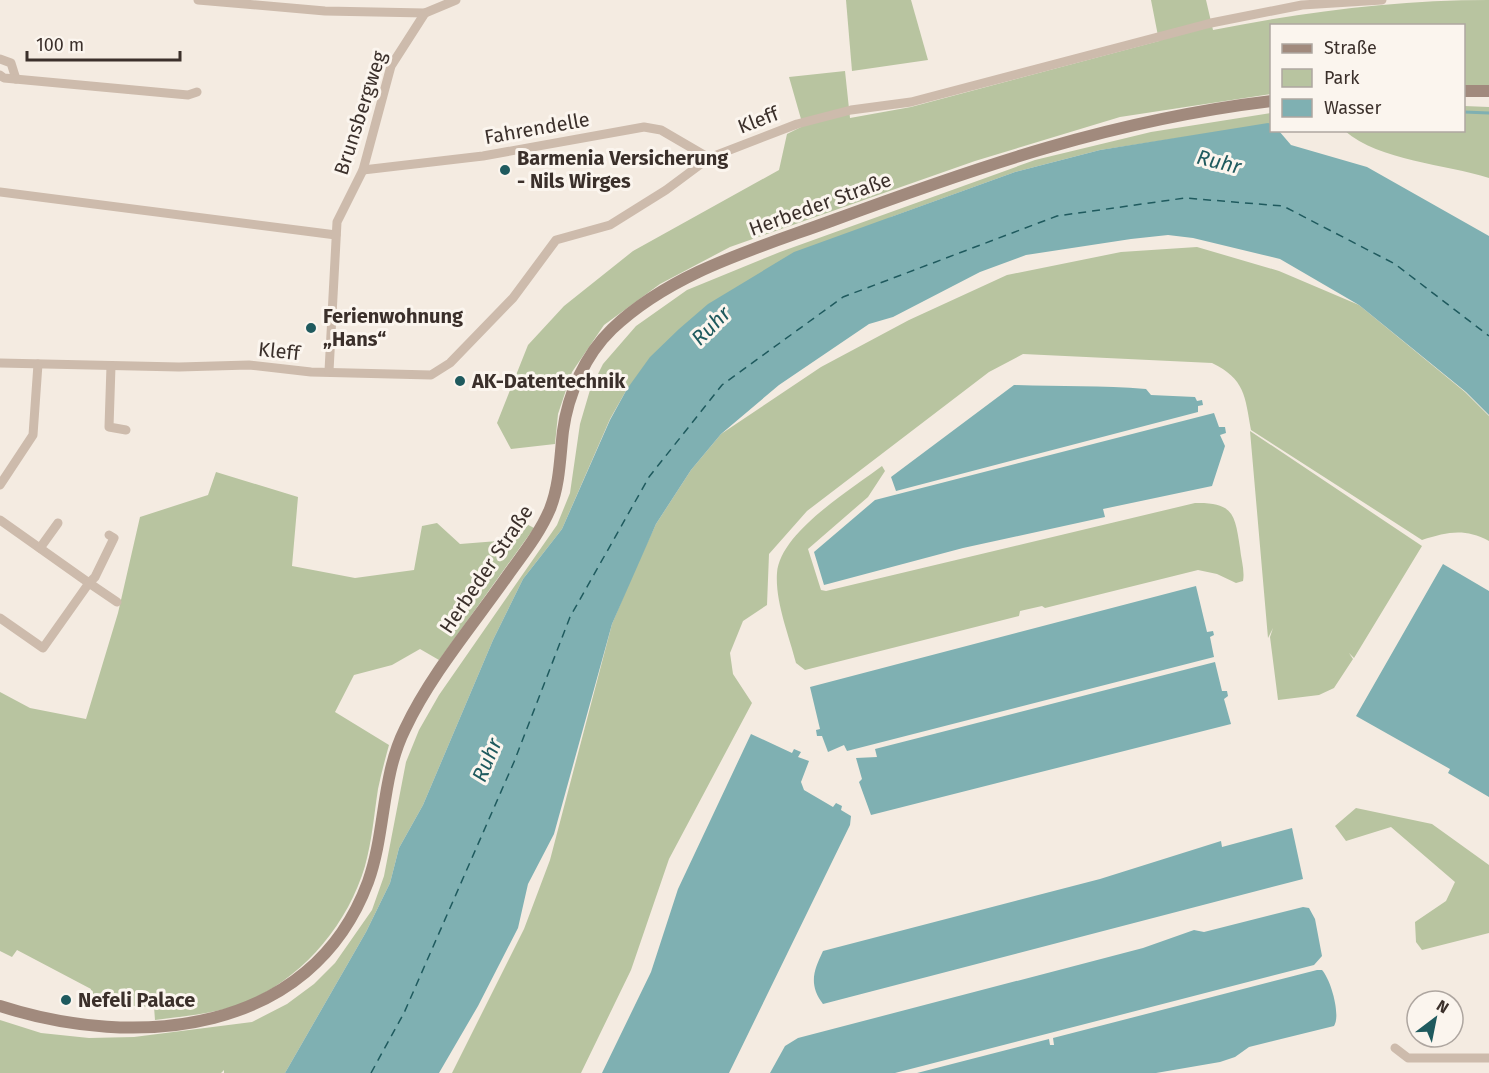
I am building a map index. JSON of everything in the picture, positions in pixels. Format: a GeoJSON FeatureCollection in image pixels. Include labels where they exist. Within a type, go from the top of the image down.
{"type":"FeatureCollection","features":[{"type":"Feature","properties":{"kind":"main road"},"geometry":{"type":"LineString","coordinates":[[1465,91],[1489,91]]}},
{"type":"Feature","properties":{"kind":"main road","name":"Herbeder Straße"},"geometry":{"type":"LineString","coordinates":[[0,1006],[44,1018],[96,1026],[187,1024],[234,1014],[270,997],[297,980],[320,959],[349,920],[368,881],[375,856],[385,790],[395,751],[405,729],[428,687],[529,545],[550,509],[557,483],[568,405],[581,373],[600,342],[610,331],[649,300],[722,261],[963,172],[1022,153],[1160,118],[1270,101]]}},
{"type":"Feature","properties":{"kind":"street"},"geometry":{"type":"LineString","coordinates":[[198,0],[325,11],[425,13],[456,0]]}},
{"type":"Feature","properties":{"kind":"street"},"geometry":{"type":"LineString","coordinates":[[324,0],[325,11]]}},
{"type":"Feature","properties":{"kind":"street","name":"Kleff"},"geometry":{"type":"LineString","coordinates":[[0,363],[111,366],[249,365],[310,372],[329,371],[424,377],[438,372],[513,298],[556,240],[610,225],[666,190],[709,158],[797,124],[851,110],[911,102],[1211,23],[1302,6],[1382,0]]}},
{"type":"Feature","properties":{"kind":"street","name":"Brunsbergweg"},"geometry":{"type":"LineString","coordinates":[[329,371],[337,222],[363,170],[391,66],[425,13]]}},
{"type":"Feature","properties":{"kind":"street"},"geometry":{"type":"LineString","coordinates":[[0,59],[11,63],[15,69],[16,79]]}},
{"type":"Feature","properties":{"kind":"street"},"geometry":{"type":"LineString","coordinates":[[0,75],[16,79],[188,95],[197,92]]}},
{"type":"Feature","properties":{"kind":"street","name":"Fahrendelle"},"geometry":{"type":"LineString","coordinates":[[363,170],[483,156],[644,127],[662,130],[709,158]]}},
{"type":"Feature","properties":{"kind":"street"},"geometry":{"type":"LineString","coordinates":[[0,192],[336,235]]}},
{"type":"Feature","properties":{"kind":"street"},"geometry":{"type":"LineString","coordinates":[[0,485],[33,435],[38,364]]}},
{"type":"Feature","properties":{"kind":"street"},"geometry":{"type":"LineString","coordinates":[[111,366],[109,427],[126,430]]}},
{"type":"Feature","properties":{"kind":"street"},"geometry":{"type":"LineString","coordinates":[[0,520],[117,602]]}},
{"type":"Feature","properties":{"kind":"street"},"geometry":{"type":"LineString","coordinates":[[40,548],[58,523]]}},
{"type":"Feature","properties":{"kind":"street"},"geometry":{"type":"LineString","coordinates":[[0,618],[43,648],[88,583],[95,577],[114,538],[109,535]]}},
{"type":"Feature","properties":{"kind":"street"},"geometry":{"type":"LineString","coordinates":[[1395,1048],[1408,1058],[1489,1058]]}},
{"type":"Feature","properties":{"kind":"green space"},"geometry":{"type":"Polygon","coordinates":[[[846,0],[911,0],[928,60],[852,71],[846,0]]]}},
{"type":"Feature","properties":{"kind":"green space"},"geometry":{"type":"Polygon","coordinates":[[[1151,0],[1206,0],[1213,30],[1350,8],[1419,2],[1489,0],[1489,86],[1465,85],[1465,24],[1270,24],[1270,94],[1120,117],[975,161],[730,247],[660,284],[604,325],[572,372],[558,414],[555,444],[511,449],[497,423],[528,345],[564,306],[633,251],[779,170],[787,134],[803,126],[789,77],[845,71],[850,118],[911,107],[1159,41],[1151,0]]]}},
{"type":"Feature","properties":{"kind":"green space"},"geometry":{"type":"Polygon","coordinates":[[[1465,106],[1489,107],[1489,178],[1414,161],[1359,141],[1346,132],[1465,132],[1465,106]]]}},
{"type":"Feature","properties":{"kind":"green space"},"geometry":{"type":"Polygon","coordinates":[[[1270,113],[1270,124],[1100,150],[1015,172],[891,217],[627,389],[610,419],[562,529],[523,579],[493,640],[423,805],[399,848],[390,883],[366,932],[285,1073],[224,1073],[224,1070],[221,1073],[0,1073],[0,1020],[41,1033],[89,1038],[134,1037],[252,1022],[287,1004],[314,984],[335,963],[372,910],[384,876],[406,762],[419,730],[439,695],[557,525],[570,493],[580,424],[590,390],[603,364],[636,326],[687,290],[780,252],[1035,160],[1151,132],[1270,113]]]}},
{"type":"Feature","properties":{"kind":"green space"},"geometry":{"type":"Polygon","coordinates":[[[1197,247],[1279,271],[1359,305],[1465,392],[1489,416],[1489,541],[1464,533],[1440,535],[1422,540],[1251,430],[1242,390],[1231,375],[1212,363],[1023,354],[989,372],[807,511],[769,554],[767,605],[743,621],[730,653],[733,674],[752,703],[669,859],[631,970],[581,1073],[452,1073],[524,929],[550,860],[612,624],[635,569],[656,524],[691,470],[721,434],[821,367],[909,320],[1007,275],[1121,252],[1197,247]]]}},
{"type":"Feature","properties":{"kind":"green space"},"geometry":{"type":"Polygon","coordinates":[[[1250,431],[1422,546],[1354,658],[1349,653],[1353,659],[1334,688],[1319,695],[1278,700],[1270,637],[1273,628],[1268,638],[1250,431]]]}},
{"type":"Feature","properties":{"kind":"green space"},"geometry":{"type":"Polygon","coordinates":[[[882,466],[885,471],[868,497],[808,549],[821,590],[826,591],[1195,503],[1218,505],[1225,508],[1234,519],[1243,581],[1236,583],[1217,574],[1198,570],[1045,608],[1042,606],[1020,611],[1019,616],[805,670],[796,663],[780,607],[777,573],[781,558],[790,542],[819,513],[882,466]]]}},
{"type":"Feature","properties":{"kind":"green space"},"geometry":{"type":"Polygon","coordinates":[[[216,472],[298,497],[292,566],[355,578],[414,570],[422,526],[437,523],[460,544],[498,541],[519,520],[534,528],[439,660],[420,649],[392,665],[354,675],[335,712],[389,745],[378,789],[365,866],[346,910],[333,930],[301,966],[263,994],[220,1010],[155,1020],[154,1007],[90,1004],[91,989],[17,950],[12,957],[0,951],[0,692],[30,708],[86,719],[118,613],[140,517],[208,495],[216,472]]]}},
{"type":"Feature","properties":{"kind":"green space"},"geometry":{"type":"Polygon","coordinates":[[[1356,808],[1432,824],[1489,865],[1489,933],[1422,950],[1416,942],[1415,922],[1446,901],[1455,882],[1391,827],[1346,841],[1335,826],[1356,808]]]}},
{"type":"Feature","properties":{"kind":"water","name":"Ruhr"},"geometry":{"type":"Polygon","coordinates":[[[1268,123],[1270,124],[1270,132],[1280,132],[1291,145],[1367,167],[1489,236],[1489,415],[1466,392],[1359,305],[1280,259],[1193,238],[1168,235],[1026,255],[980,272],[893,317],[869,324],[779,385],[721,434],[691,470],[656,524],[612,624],[554,834],[528,884],[518,928],[478,1006],[439,1073],[285,1073],[366,932],[390,883],[399,848],[423,805],[493,640],[523,579],[562,529],[610,420],[627,389],[650,357],[708,304],[794,252],[1015,172],[1100,150],[1268,123]]]}},
{"type":"Feature","properties":{"kind":"water"},"geometry":{"type":"Polygon","coordinates":[[[1014,385],[1146,389],[1151,395],[1195,397],[1197,401],[1202,400],[1203,405],[1198,406],[1198,412],[896,491],[891,477],[1014,385]]]}},
{"type":"Feature","properties":{"kind":"water"},"geometry":{"type":"Polygon","coordinates":[[[1214,413],[1219,427],[1225,427],[1226,433],[1220,435],[1225,446],[1212,486],[1103,509],[1105,517],[963,548],[824,585],[814,552],[875,500],[1214,413]]]}},
{"type":"Feature","properties":{"kind":"water"},"geometry":{"type":"Polygon","coordinates":[[[1443,564],[1489,591],[1489,797],[1448,773],[1450,769],[1356,716],[1443,564]]]}},
{"type":"Feature","properties":{"kind":"water"},"geometry":{"type":"Polygon","coordinates":[[[1196,586],[1207,632],[1213,631],[1214,635],[1210,637],[1214,657],[847,751],[844,745],[828,752],[822,736],[817,736],[816,730],[820,729],[810,687],[1196,586]]]}},
{"type":"Feature","properties":{"kind":"water"},"geometry":{"type":"Polygon","coordinates":[[[1215,662],[1222,691],[1227,691],[1228,696],[1224,699],[1231,724],[871,815],[859,782],[862,779],[856,758],[877,757],[875,749],[1215,662]]]}},
{"type":"Feature","properties":{"kind":"water"},"geometry":{"type":"Polygon","coordinates":[[[751,734],[792,753],[794,749],[801,752],[798,757],[809,761],[801,782],[804,790],[833,807],[836,803],[842,806],[841,810],[851,816],[850,825],[729,1073],[602,1073],[651,972],[678,889],[751,734]]]}},
{"type":"Feature","properties":{"kind":"water"},"geometry":{"type":"Polygon","coordinates":[[[1292,828],[1303,879],[823,1004],[815,990],[815,971],[823,951],[1100,879],[1221,841],[1222,847],[1292,828]]]}},
{"type":"Feature","properties":{"kind":"water"},"geometry":{"type":"Polygon","coordinates":[[[1303,907],[1309,908],[1315,919],[1322,956],[1314,965],[895,1073],[770,1073],[785,1046],[798,1038],[1143,948],[1194,930],[1204,932],[1303,907]]]}},
{"type":"Feature","properties":{"kind":"water"},"geometry":{"type":"Polygon","coordinates":[[[1322,970],[1332,989],[1336,1006],[1334,1026],[1249,1047],[1235,1057],[1220,1062],[1156,1073],[917,1073],[1049,1039],[1050,1045],[1054,1045],[1053,1038],[1322,970]]]}},
{"type":"Feature","properties":{"kind":"waterway"},"geometry":{"type":"LineString","coordinates":[[1465,112],[1489,113]]}},
{"type":"Feature","properties":{"kind":"ferry route"},"geometry":{"type":"LineString","coordinates":[[371,1073],[404,1013],[514,762],[570,617],[649,477],[722,385],[843,297],[1057,216],[1185,198],[1283,206],[1395,264],[1489,336]]}},
{"type":"Feature","properties":{"kind":"place","name":"Barmenia Versicherung - Nils Wirges"},"geometry":{"type":"Point","coordinates":[505,170]}},
{"type":"Feature","properties":{"kind":"place","name":"Ferienwohnung „Hans“"},"geometry":{"type":"Point","coordinates":[311,328]}},
{"type":"Feature","properties":{"kind":"place","name":"AK-Datentechnik"},"geometry":{"type":"Point","coordinates":[460,381]}},
{"type":"Feature","properties":{"kind":"place","name":"Nefeli Palace"},"geometry":{"type":"Point","coordinates":[66,1000]}}]}
